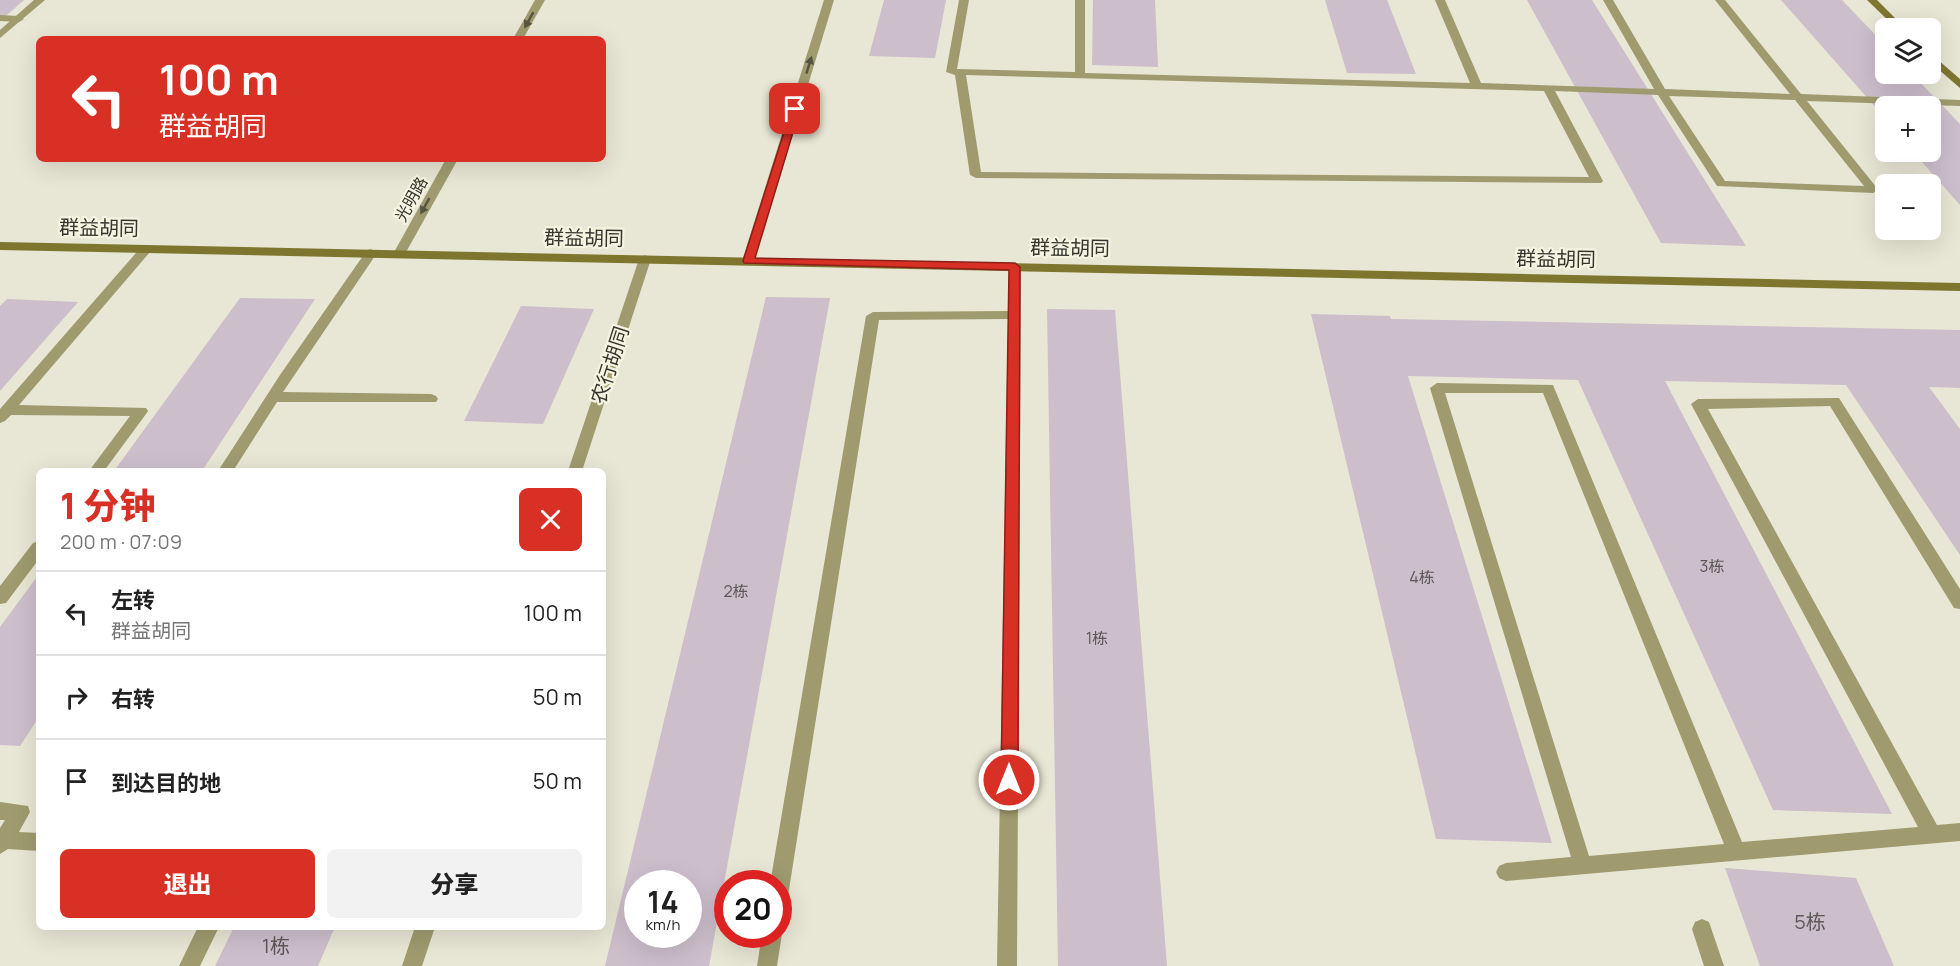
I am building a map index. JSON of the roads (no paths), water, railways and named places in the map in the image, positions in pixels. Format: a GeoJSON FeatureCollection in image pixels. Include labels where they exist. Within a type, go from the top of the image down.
{"type":"FeatureCollection","features":[{"type":"Feature","properties":{"kind":"street"},"geometry":{"type":"LineString","coordinates":[[0,35],[40,0]]}},
{"type":"Feature","properties":{"kind":"street"},"geometry":{"type":"LineString","coordinates":[[520,36],[540,0]]}},
{"type":"Feature","properties":{"kind":"street"},"geometry":{"type":"LineString","coordinates":[[748,261],[829,0]]}},
{"type":"Feature","properties":{"kind":"street"},"geometry":{"type":"LineString","coordinates":[[964,0],[951,72],[1661,91],[1960,103]]}},
{"type":"Feature","properties":{"kind":"street"},"geometry":{"type":"LineString","coordinates":[[1080,0],[1080,76]]}},
{"type":"Feature","properties":{"kind":"street"},"geometry":{"type":"LineString","coordinates":[[1440,0],[1477,86]]}},
{"type":"Feature","properties":{"kind":"street"},"geometry":{"type":"LineString","coordinates":[[1608,0],[1661,91],[1721,184],[1873,190],[1720,0]]}},
{"type":"Feature","properties":{"kind":"street"},"geometry":{"type":"LineString","coordinates":[[1872,0],[1891,18]]}},
{"type":"Feature","properties":{"kind":"street"},"geometry":{"type":"LineString","coordinates":[[0,18],[19,18]]}},
{"type":"Feature","properties":{"kind":"street"},"geometry":{"type":"LineString","coordinates":[[1941,67],[1960,85]]}},
{"type":"Feature","properties":{"kind":"street"},"geometry":{"type":"LineString","coordinates":[[960,72],[976,175],[1597,181],[1548,88]]}},
{"type":"Feature","properties":{"kind":"street","name":"光明路"},"geometry":{"type":"LineString","coordinates":[[399,254],[450,162]]}},
{"type":"Feature","properties":{"kind":"street","name":"群益胡同"},"geometry":{"type":"LineString","coordinates":[[0,246],[1960,287]]}},
{"type":"Feature","properties":{"kind":"street"},"geometry":{"type":"LineString","coordinates":[[4,414],[146,249]]}},
{"type":"Feature","properties":{"kind":"street"},"geometry":{"type":"LineString","coordinates":[[227,468],[371,253]]}},
{"type":"Feature","properties":{"kind":"street","name":"农行胡同"},"geometry":{"type":"LineString","coordinates":[[576,468],[645,259]]}},
{"type":"Feature","properties":{"kind":"street"},"geometry":{"type":"LineString","coordinates":[[1007,966],[1015,267]]}},
{"type":"Feature","properties":{"kind":"street"},"geometry":{"type":"LineString","coordinates":[[782,870],[873,316],[1014,315]]}},
{"type":"Feature","properties":{"kind":"street"},"geometry":{"type":"LineString","coordinates":[[1583,866],[1437,388],[1548,388],[1737,853]]}},
{"type":"Feature","properties":{"kind":"street"},"geometry":{"type":"LineString","coordinates":[[273,397],[431,399]]}},
{"type":"Feature","properties":{"kind":"street"},"geometry":{"type":"LineString","coordinates":[[1932,835],[1698,404],[1834,401],[1960,603]]}},
{"type":"Feature","properties":{"kind":"street"},"geometry":{"type":"LineString","coordinates":[[4,414],[141,411],[98,468]]}},
{"type":"Feature","properties":{"kind":"street"},"geometry":{"type":"LineString","coordinates":[[0,598],[36,550]]}},
{"type":"Feature","properties":{"kind":"street"},"geometry":{"type":"LineString","coordinates":[[0,811],[21,812],[2,842]]}},
{"type":"Feature","properties":{"kind":"street"},"geometry":{"type":"LineString","coordinates":[[1506,872],[1960,832]]}},
{"type":"Feature","properties":{"kind":"street"},"geometry":{"type":"LineString","coordinates":[[2,842],[36,842]]}},
{"type":"Feature","properties":{"kind":"street"},"geometry":{"type":"LineString","coordinates":[[1702,929],[1714,966]]}},
{"type":"Feature","properties":{"kind":"street"},"geometry":{"type":"LineString","coordinates":[[189,966],[207,930]]}},
{"type":"Feature","properties":{"kind":"street"},"geometry":{"type":"LineString","coordinates":[[412,966],[424,930]]}},
{"type":"Feature","properties":{"kind":"street"},"geometry":{"type":"LineString","coordinates":[[767,966],[770,948]]}}]}
